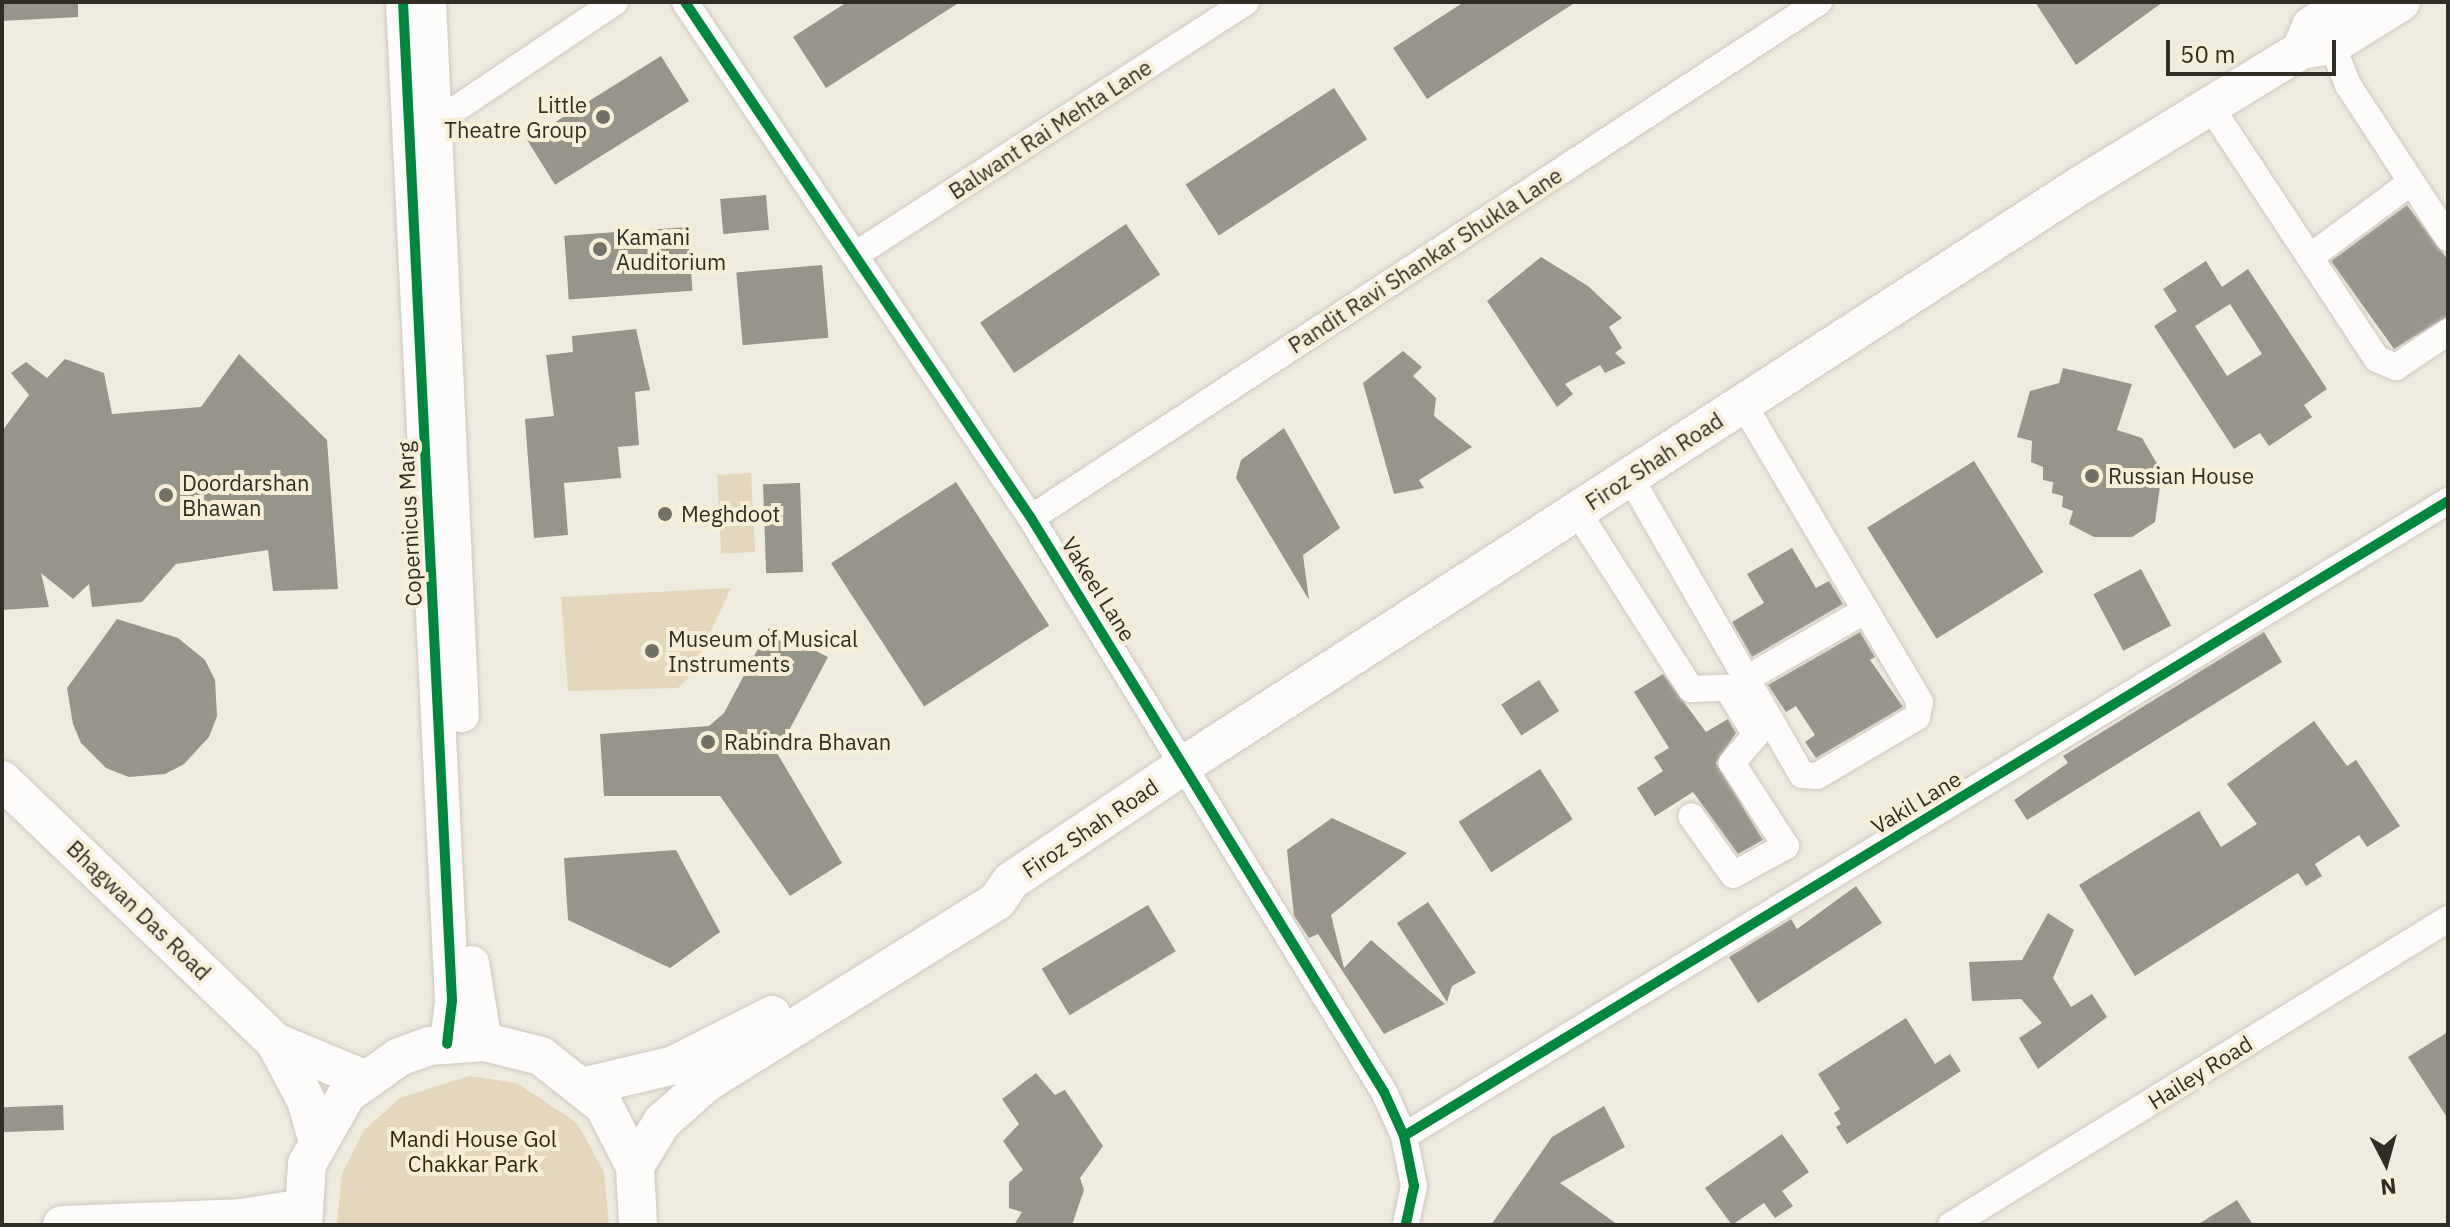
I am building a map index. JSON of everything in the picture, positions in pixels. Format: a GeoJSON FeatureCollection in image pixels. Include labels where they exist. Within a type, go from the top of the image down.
{"type":"FeatureCollection","features":[{"type":"Feature","properties":{"kind":"main road","name":"Firoz Shah Road"},"geometry":{"type":"LineString","coordinates":[[2316,48],[2311,26],[2348,2]]}},
{"type":"Feature","properties":{"kind":"main road","name":"Firoz Shah Road"},"geometry":{"type":"LineString","coordinates":[[635,1166],[662,1122],[706,1083],[997,901],[1011,881],[1184,765],[2210,106],[2401,2]]}},
{"type":"Feature","properties":{"kind":"main road","name":"Bhagwan Das Road"},"geometry":{"type":"LineString","coordinates":[[2,780],[275,1042],[306,1100],[317,1139]]}},
{"type":"Feature","properties":{"kind":"main road","name":"Firoz Shah Road"},"geometry":{"type":"LineString","coordinates":[[586,1086],[647,1075],[688,1059],[819,990],[989,884],[1011,881]]}},
{"type":"Feature","properties":{"kind":"main road","name":"Bhagwan Das Road"},"geometry":{"type":"LineString","coordinates":[[275,1042],[364,1079]]}},
{"type":"Feature","properties":{"kind":"main road"},"geometry":{"type":"LineString","coordinates":[[62,1225],[304,1217],[307,1164],[317,1139],[364,1079],[399,1057],[447,1044],[485,1042],[541,1056],[586,1086],[619,1128],[635,1166],[638,1225]]}},
{"type":"Feature","properties":{"kind":"street","name":"Copernicus Marg"},"geometry":{"type":"LineString","coordinates":[[403,2],[422,132],[474,1000],[485,1042]]}},
{"type":"Feature","properties":{"kind":"street","name":"Copernicus Marg"},"geometry":{"type":"LineString","coordinates":[[429,2],[422,132],[452,1001],[447,1044]]}},
{"type":"Feature","properties":{"kind":"street"},"geometry":{"type":"LineString","coordinates":[[422,132],[615,2]]}},
{"type":"Feature","properties":{"kind":"street","name":"Vakeel Lane"},"geometry":{"type":"LineString","coordinates":[[685,2],[1031,518],[1384,1092],[1404,1136],[1414,1186],[1406,1225]]}},
{"type":"Feature","properties":{"kind":"street","name":"Balwant Rai Mehta Lane"},"geometry":{"type":"LineString","coordinates":[[855,255],[1246,2]]}},
{"type":"Feature","properties":{"kind":"street","name":"Pandit Ravi Shankar Shukla Lane"},"geometry":{"type":"LineString","coordinates":[[1031,518],[1819,2]]}},
{"type":"Feature","properties":{"kind":"street"},"geometry":{"type":"LineString","coordinates":[[2316,48],[2348,85],[2448,238]]}},
{"type":"Feature","properties":{"kind":"street"},"geometry":{"type":"LineString","coordinates":[[2210,106],[2387,366],[2396,367],[2448,332]]}},
{"type":"Feature","properties":{"kind":"street"},"geometry":{"type":"LineString","coordinates":[[2310,257],[2410,183]]}},
{"type":"Feature","properties":{"kind":"street"},"geometry":{"type":"LineString","coordinates":[[1630,477],[1802,775],[1817,776],[1921,709],[1743,404]]}},
{"type":"Feature","properties":{"kind":"street","name":"Vakil Lane"},"geometry":{"type":"LineString","coordinates":[[1404,1136],[2448,501]]}},
{"type":"Feature","properties":{"kind":"street"},"geometry":{"type":"LineString","coordinates":[[1577,511],[1691,689],[1727,688],[1756,735],[1732,763],[1786,846],[1733,875],[1691,816]]}},
{"type":"Feature","properties":{"kind":"street"},"geometry":{"type":"LineString","coordinates":[[1746,679],[1866,610]]}},
{"type":"Feature","properties":{"kind":"street","name":"Hailey Road"},"geometry":{"type":"LineString","coordinates":[[1951,1225],[2448,919]]}},
{"type":"Feature","properties":{"kind":"green space"},"geometry":{"type":"Polygon","coordinates":[[[751,473],[755,552],[721,554],[717,475],[751,473]]]}},
{"type":"Feature","properties":{"kind":"green space"},"geometry":{"type":"Polygon","coordinates":[[[731,588],[690,676],[678,688],[568,691],[561,597],[731,588]]]}},
{"type":"Feature","properties":{"kind":"green space","name":"Mandi House Gol Chakkar Park"},"geometry":{"type":"Polygon","coordinates":[[[469,1076],[517,1083],[577,1123],[604,1172],[609,1225],[337,1225],[342,1174],[364,1130],[400,1098],[469,1076]]]}},
{"type":"Feature","properties":{"kind":"building"},"geometry":{"type":"Polygon","coordinates":[[[2,2],[78,2],[78,17],[2,21],[2,2]]]}},
{"type":"Feature","properties":{"kind":"building"},"geometry":{"type":"Polygon","coordinates":[[[847,2],[960,2],[826,88],[793,37],[847,2]]]}},
{"type":"Feature","properties":{"kind":"building"},"geometry":{"type":"Polygon","coordinates":[[[1464,2],[1576,2],[1427,99],[1393,48],[1464,2]]]}},
{"type":"Feature","properties":{"kind":"building"},"geometry":{"type":"Polygon","coordinates":[[[2035,2],[2163,2],[2076,65],[2035,2]]]}},
{"type":"Feature","properties":{"kind":"building"},"geometry":{"type":"Polygon","coordinates":[[[661,56],[689,101],[555,185],[527,140],[661,56]]]}},
{"type":"Feature","properties":{"kind":"building"},"geometry":{"type":"Polygon","coordinates":[[[1334,88],[1367,139],[1219,236],[1186,184],[1334,88]]]}},
{"type":"Feature","properties":{"kind":"building"},"geometry":{"type":"Polygon","coordinates":[[[766,195],[769,230],[723,234],[720,199],[766,195]]]}},
{"type":"Feature","properties":{"kind":"building"},"geometry":{"type":"Polygon","coordinates":[[[2407,205],[2448,260],[2448,316],[2394,349],[2331,261],[2407,205]]]}},
{"type":"Feature","properties":{"kind":"building"},"geometry":{"type":"Polygon","coordinates":[[[1126,224],[1160,275],[1014,373],[980,322],[1126,224]]]}},
{"type":"Feature","properties":{"kind":"building"},"geometry":{"type":"Polygon","coordinates":[[[688,227],[692,291],[569,299],[564,236],[688,227]]]}},
{"type":"Feature","properties":{"kind":"building"},"geometry":{"type":"Polygon","coordinates":[[[1541,257],[1588,286],[1622,318],[1609,327],[1622,348],[1615,353],[1626,363],[1605,373],[1600,365],[1565,384],[1573,394],[1557,407],[1487,301],[1541,257]]]}},
{"type":"Feature","properties":{"kind":"building"},"geometry":{"type":"Polygon","coordinates":[[[2206,261],[2222,287],[2248,269],[2327,389],[2304,405],[2312,417],[2269,446],[2260,433],[2234,449],[2154,326],[2177,311],[2163,289],[2206,261]],[[2230,304],[2195,326],[2227,376],[2262,354],[2230,304]]]}},
{"type":"Feature","properties":{"kind":"building"},"geometry":{"type":"Polygon","coordinates":[[[822,265],[828,338],[743,345],[736,272],[822,265]]]}},
{"type":"Feature","properties":{"kind":"building"},"geometry":{"type":"Polygon","coordinates":[[[636,329],[650,390],[635,392],[639,445],[618,447],[621,478],[564,483],[568,535],[534,538],[525,419],[554,416],[546,355],[573,352],[572,336],[636,329]]]}},
{"type":"Feature","properties":{"kind":"building"},"geometry":{"type":"Polygon","coordinates":[[[1403,351],[1422,367],[1413,376],[1436,398],[1434,416],[1472,447],[1419,480],[1424,488],[1394,494],[1363,383],[1403,351]]]}},
{"type":"Feature","properties":{"kind":"building","name":"Doordarshan Bhawan"},"geometry":{"type":"Polygon","coordinates":[[[239,354],[327,440],[338,589],[273,591],[268,550],[176,564],[142,602],[92,607],[89,584],[73,599],[41,573],[49,607],[2,610],[2,431],[29,395],[11,373],[26,362],[47,378],[65,359],[104,373],[112,414],[201,407],[239,354]]]}},
{"type":"Feature","properties":{"kind":"building"},"geometry":{"type":"Polygon","coordinates":[[[2063,368],[2132,384],[2117,430],[2142,438],[2162,472],[2155,522],[2132,537],[2094,537],[2069,524],[2073,511],[2062,507],[2063,496],[2052,493],[2053,482],[2043,480],[2043,467],[2031,462],[2032,441],[2017,437],[2030,391],[2059,383],[2063,368]]]}},
{"type":"Feature","properties":{"kind":"building"},"geometry":{"type":"Polygon","coordinates":[[[1284,428],[1340,528],[1303,555],[1309,600],[1236,478],[1241,460],[1284,428]]]}},
{"type":"Feature","properties":{"kind":"building"},"geometry":{"type":"Polygon","coordinates":[[[1974,461],[2043,572],[1937,639],[1867,528],[1974,461]]]}},
{"type":"Feature","properties":{"kind":"building"},"geometry":{"type":"Polygon","coordinates":[[[956,482],[1049,625],[924,707],[831,563],[956,482]]]}},
{"type":"Feature","properties":{"kind":"building"},"geometry":{"type":"Polygon","coordinates":[[[800,483],[803,572],[766,573],[763,484],[800,483]]]}},
{"type":"Feature","properties":{"kind":"building"},"geometry":{"type":"Polygon","coordinates":[[[1792,548],[1816,588],[1829,581],[1843,604],[1752,657],[1732,622],[1764,603],[1747,574],[1792,548]]]}},
{"type":"Feature","properties":{"kind":"building"},"geometry":{"type":"Polygon","coordinates":[[[2141,569],[2171,626],[2123,651],[2093,594],[2141,569]]]}},
{"type":"Feature","properties":{"kind":"building"},"geometry":{"type":"Polygon","coordinates":[[[117,619],[178,638],[205,660],[215,680],[217,716],[209,737],[184,764],[165,774],[129,777],[106,768],[81,743],[73,724],[67,688],[117,619]]]}},
{"type":"Feature","properties":{"kind":"building"},"geometry":{"type":"Polygon","coordinates":[[[769,628],[828,657],[777,753],[842,863],[790,896],[720,796],[604,796],[600,734],[709,726],[724,713],[769,628]]]}},
{"type":"Feature","properties":{"kind":"building"},"geometry":{"type":"Polygon","coordinates":[[[1860,632],[1875,657],[1870,660],[1903,707],[1816,758],[1805,742],[1815,735],[1796,706],[1786,712],[1768,685],[1860,632]]]}},
{"type":"Feature","properties":{"kind":"building"},"geometry":{"type":"Polygon","coordinates":[[[2264,632],[2282,662],[2027,820],[2014,800],[2068,763],[2063,756],[2264,632]]]}},
{"type":"Feature","properties":{"kind":"building"},"geometry":{"type":"Polygon","coordinates":[[[1663,674],[1706,732],[1728,719],[1736,733],[1716,763],[1763,840],[1738,854],[1693,792],[1655,816],[1637,788],[1663,771],[1654,757],[1669,748],[1634,692],[1663,674]]]}},
{"type":"Feature","properties":{"kind":"building"},"geometry":{"type":"Polygon","coordinates":[[[1539,680],[1559,711],[1521,736],[1501,705],[1539,680]]]}},
{"type":"Feature","properties":{"kind":"building"},"geometry":{"type":"Polygon","coordinates":[[[2314,721],[2347,766],[2356,760],[2400,826],[2367,847],[2359,835],[2315,864],[2322,876],[2306,886],[2298,873],[2135,976],[2079,885],[2199,811],[2221,847],[2257,824],[2227,784],[2314,721]]]}},
{"type":"Feature","properties":{"kind":"building"},"geometry":{"type":"Polygon","coordinates":[[[1540,769],[1573,819],[1491,872],[1459,822],[1540,769]]]}},
{"type":"Feature","properties":{"kind":"building"},"geometry":{"type":"Polygon","coordinates":[[[1332,818],[1407,853],[1331,915],[1344,968],[1371,940],[1445,1004],[1384,1034],[1318,934],[1309,938],[1294,916],[1287,850],[1332,818]]]}},
{"type":"Feature","properties":{"kind":"building"},"geometry":{"type":"Polygon","coordinates":[[[676,850],[720,932],[670,968],[568,920],[564,858],[676,850]]]}},
{"type":"Feature","properties":{"kind":"building"},"geometry":{"type":"Polygon","coordinates":[[[1856,886],[1882,923],[1758,1003],[1729,957],[1791,919],[1797,929],[1856,886]]]}},
{"type":"Feature","properties":{"kind":"building"},"geometry":{"type":"Polygon","coordinates":[[[1428,902],[1476,973],[1452,986],[1447,1002],[1397,923],[1428,902]]]}},
{"type":"Feature","properties":{"kind":"building"},"geometry":{"type":"Polygon","coordinates":[[[1148,905],[1176,951],[1070,1015],[1042,969],[1148,905]]]}},
{"type":"Feature","properties":{"kind":"building"},"geometry":{"type":"Polygon","coordinates":[[[2048,913],[2074,930],[2053,978],[2071,1007],[2092,994],[2107,1017],[2038,1069],[2019,1038],[2042,1023],[2021,999],[1972,1001],[1969,962],[2022,960],[2048,913]]]}},
{"type":"Feature","properties":{"kind":"building"},"geometry":{"type":"Polygon","coordinates":[[[1906,1018],[1935,1064],[1950,1054],[1961,1071],[1847,1144],[1836,1127],[1841,1124],[1834,1113],[1840,1109],[1818,1074],[1906,1018]]]}},
{"type":"Feature","properties":{"kind":"building"},"geometry":{"type":"Polygon","coordinates":[[[2448,1032],[2448,1119],[2408,1057],[2448,1032]]]}},
{"type":"Feature","properties":{"kind":"building"},"geometry":{"type":"Polygon","coordinates":[[[1036,1073],[1055,1095],[1065,1090],[1103,1146],[1080,1178],[1084,1190],[1072,1225],[1014,1225],[1022,1212],[1009,1208],[1009,1182],[1023,1170],[1003,1141],[1019,1124],[1002,1099],[1036,1073]]]}},
{"type":"Feature","properties":{"kind":"building"},"geometry":{"type":"Polygon","coordinates":[[[63,1105],[64,1130],[3,1132],[2,1107],[63,1105]]]}},
{"type":"Feature","properties":{"kind":"building"},"geometry":{"type":"Polygon","coordinates":[[[1604,1106],[1625,1147],[1560,1183],[1618,1225],[1491,1225],[1552,1137],[1604,1106]]]}},
{"type":"Feature","properties":{"kind":"building"},"geometry":{"type":"Polygon","coordinates":[[[1782,1134],[1809,1172],[1782,1191],[1793,1206],[1775,1218],[1764,1203],[1732,1225],[1705,1188],[1782,1134]]]}},
{"type":"Feature","properties":{"kind":"building"},"geometry":{"type":"Polygon","coordinates":[[[2237,1200],[2253,1225],[2197,1225],[2237,1200]]]}},
{"type":"Feature","properties":{"kind":"cycle path"},"geometry":{"type":"LineString","coordinates":[[403,2],[452,1001],[447,1044]]}},
{"type":"Feature","properties":{"kind":"cycle path"},"geometry":{"type":"LineString","coordinates":[[685,2],[1031,518],[1384,1092],[1404,1136],[1414,1186],[1406,1225]]}},
{"type":"Feature","properties":{"kind":"cycle path"},"geometry":{"type":"LineString","coordinates":[[1404,1136],[2448,501]]}},
{"type":"Feature","properties":{"kind":"place","name":"Little Theatre Group"},"geometry":{"type":"Point","coordinates":[603,117]}},
{"type":"Feature","properties":{"kind":"place","name":"Kamani Auditorium"},"geometry":{"type":"Point","coordinates":[600,249]}},
{"type":"Feature","properties":{"kind":"place","name":"Russian House"},"geometry":{"type":"Point","coordinates":[2092,476]}},
{"type":"Feature","properties":{"kind":"place","name":"Doordarshan Bhawan"},"geometry":{"type":"Point","coordinates":[166,495]}},
{"type":"Feature","properties":{"kind":"place","name":"Meghdoot"},"geometry":{"type":"Point","coordinates":[665,514]}},
{"type":"Feature","properties":{"kind":"place","name":"Museum of Musical Instruments"},"geometry":{"type":"Point","coordinates":[652,651]}},
{"type":"Feature","properties":{"kind":"place","name":"Rabindra Bhavan"},"geometry":{"type":"Point","coordinates":[708,742]}}]}
